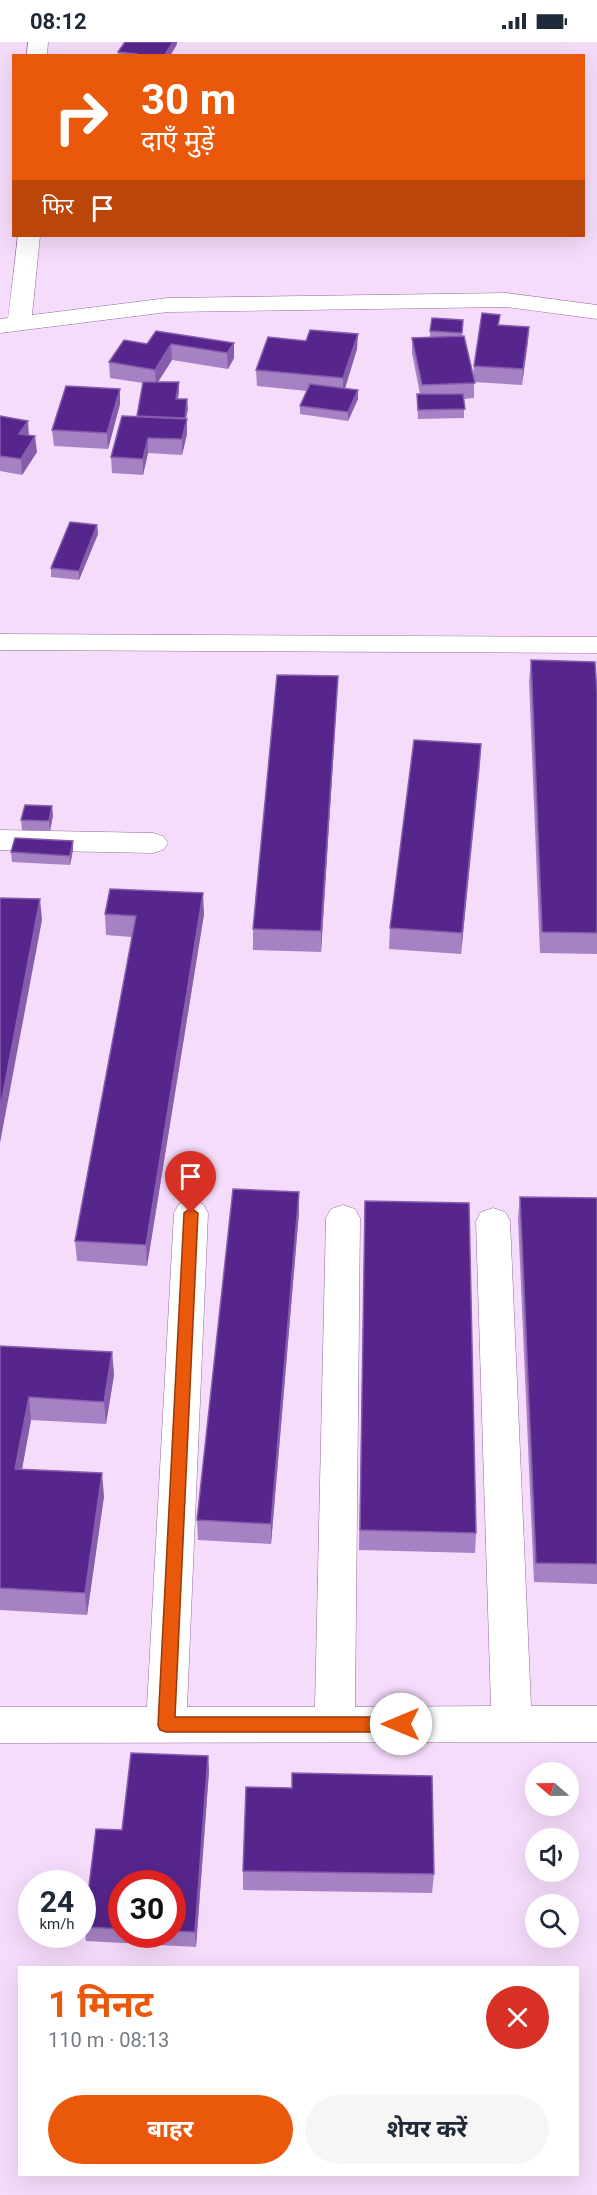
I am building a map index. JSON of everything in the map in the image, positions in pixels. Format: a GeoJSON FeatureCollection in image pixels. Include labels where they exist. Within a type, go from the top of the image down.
{"type":"FeatureCollection","features":[{"type":"Feature","properties":{"kind":"street"},"geometry":{"type":"LineString","coordinates":[[28,237],[10,325],[168,305],[507,300],[597,312]]}},
{"type":"Feature","properties":{"kind":"street"},"geometry":{"type":"LineString","coordinates":[[0,642],[597,645]]}},
{"type":"Feature","properties":{"kind":"street"},"geometry":{"type":"LineString","coordinates":[[0,840],[153,843]]}},
{"type":"Feature","properties":{"kind":"street"},"geometry":{"type":"LineString","coordinates":[[166,1725],[191,1213]]}},
{"type":"Feature","properties":{"kind":"street"},"geometry":{"type":"LineString","coordinates":[[334,1725],[343,1218]]}},
{"type":"Feature","properties":{"kind":"street"},"geometry":{"type":"LineString","coordinates":[[493,1221],[512,1724]]}},
{"type":"Feature","properties":{"kind":"street"},"geometry":{"type":"LineString","coordinates":[[0,1725],[597,1724]]}},
{"type":"Feature","properties":{"kind":"building"},"geometry":{"type":"Polygon","coordinates":[[[125,42],[173,42],[165,54],[118,52],[125,42]]]}},
{"type":"Feature","properties":{"kind":"building"},"geometry":{"type":"Polygon","coordinates":[[[482,313],[500,315],[498,325],[529,327],[523,369],[474,366],[482,313]]]}},
{"type":"Feature","properties":{"kind":"building"},"geometry":{"type":"Polygon","coordinates":[[[432,318],[463,320],[462,333],[430,331],[432,318]]]}},
{"type":"Feature","properties":{"kind":"building"},"geometry":{"type":"Polygon","coordinates":[[[310,330],[358,334],[343,378],[256,370],[268,337],[306,341],[310,330]]]}},
{"type":"Feature","properties":{"kind":"building"},"geometry":{"type":"Polygon","coordinates":[[[156,331],[234,343],[227,353],[171,344],[155,370],[109,362],[124,340],[147,344],[156,331]]]}},
{"type":"Feature","properties":{"kind":"building"},"geometry":{"type":"Polygon","coordinates":[[[464,336],[475,383],[422,385],[412,338],[464,336]]]}},
{"type":"Feature","properties":{"kind":"building"},"geometry":{"type":"Polygon","coordinates":[[[143,382],[179,382],[176,399],[187,399],[185,418],[137,416],[143,382]]]}},
{"type":"Feature","properties":{"kind":"building"},"geometry":{"type":"Polygon","coordinates":[[[310,384],[358,390],[348,412],[300,406],[310,384]]]}},
{"type":"Feature","properties":{"kind":"building"},"geometry":{"type":"Polygon","coordinates":[[[66,386],[120,389],[107,433],[52,430],[66,386]]]}},
{"type":"Feature","properties":{"kind":"building"},"geometry":{"type":"Polygon","coordinates":[[[417,394],[463,394],[465,409],[418,410],[417,394]]]}},
{"type":"Feature","properties":{"kind":"building"},"geometry":{"type":"Polygon","coordinates":[[[0,416],[28,421],[19,434],[35,436],[21,459],[0,456],[0,416]]]}},
{"type":"Feature","properties":{"kind":"building"},"geometry":{"type":"Polygon","coordinates":[[[122,416],[187,419],[182,439],[148,438],[143,459],[111,457],[122,416]]]}},
{"type":"Feature","properties":{"kind":"building"},"geometry":{"type":"Polygon","coordinates":[[[70,522],[97,525],[79,571],[51,568],[70,522]]]}},
{"type":"Feature","properties":{"kind":"building"},"geometry":{"type":"Polygon","coordinates":[[[531,660],[595,662],[597,933],[542,932],[531,660]]]}},
{"type":"Feature","properties":{"kind":"building"},"geometry":{"type":"Polygon","coordinates":[[[277,675],[338,676],[321,931],[253,929],[277,675]]]}},
{"type":"Feature","properties":{"kind":"building"},"geometry":{"type":"Polygon","coordinates":[[[414,740],[481,744],[462,933],[390,928],[414,740]]]}},
{"type":"Feature","properties":{"kind":"building"},"geometry":{"type":"Polygon","coordinates":[[[25,805],[52,806],[49,821],[21,820],[25,805]]]}},
{"type":"Feature","properties":{"kind":"building"},"geometry":{"type":"Polygon","coordinates":[[[15,838],[73,841],[70,856],[11,852],[15,838]]]}},
{"type":"Feature","properties":{"kind":"building"},"geometry":{"type":"Polygon","coordinates":[[[110,889],[203,893],[146,1245],[75,1241],[136,916],[105,914],[110,889]]]}},
{"type":"Feature","properties":{"kind":"building"},"geometry":{"type":"Polygon","coordinates":[[[0,898],[40,899],[0,1109],[0,898]]]}},
{"type":"Feature","properties":{"kind":"building"},"geometry":{"type":"Polygon","coordinates":[[[233,1189],[299,1192],[271,1524],[197,1520],[233,1189]]]}},
{"type":"Feature","properties":{"kind":"building"},"geometry":{"type":"Polygon","coordinates":[[[520,1197],[597,1198],[597,1564],[536,1563],[520,1197]]]}},
{"type":"Feature","properties":{"kind":"building"},"geometry":{"type":"Polygon","coordinates":[[[365,1201],[469,1203],[476,1533],[360,1530],[365,1201]]]}},
{"type":"Feature","properties":{"kind":"building"},"geometry":{"type":"Polygon","coordinates":[[[0,1346],[112,1352],[104,1402],[29,1397],[15,1469],[102,1473],[85,1593],[0,1588],[0,1346]]]}},
{"type":"Feature","properties":{"kind":"building"},"geometry":{"type":"Polygon","coordinates":[[[131,1753],[208,1756],[195,1932],[186,1932],[186,1870],[108,1870],[108,1928],[96,1928],[96,1870],[91,1870],[96,1829],[122,1830],[131,1753]]]}},
{"type":"Feature","properties":{"kind":"building"},"geometry":{"type":"Polygon","coordinates":[[[292,1773],[432,1776],[434,1874],[243,1871],[246,1787],[292,1788],[292,1773]]]}},
{"type":"Feature","properties":{"kind":"route"},"geometry":{"type":"LineString","coordinates":[[191,1213],[166,1725],[401,1724]]}}]}
